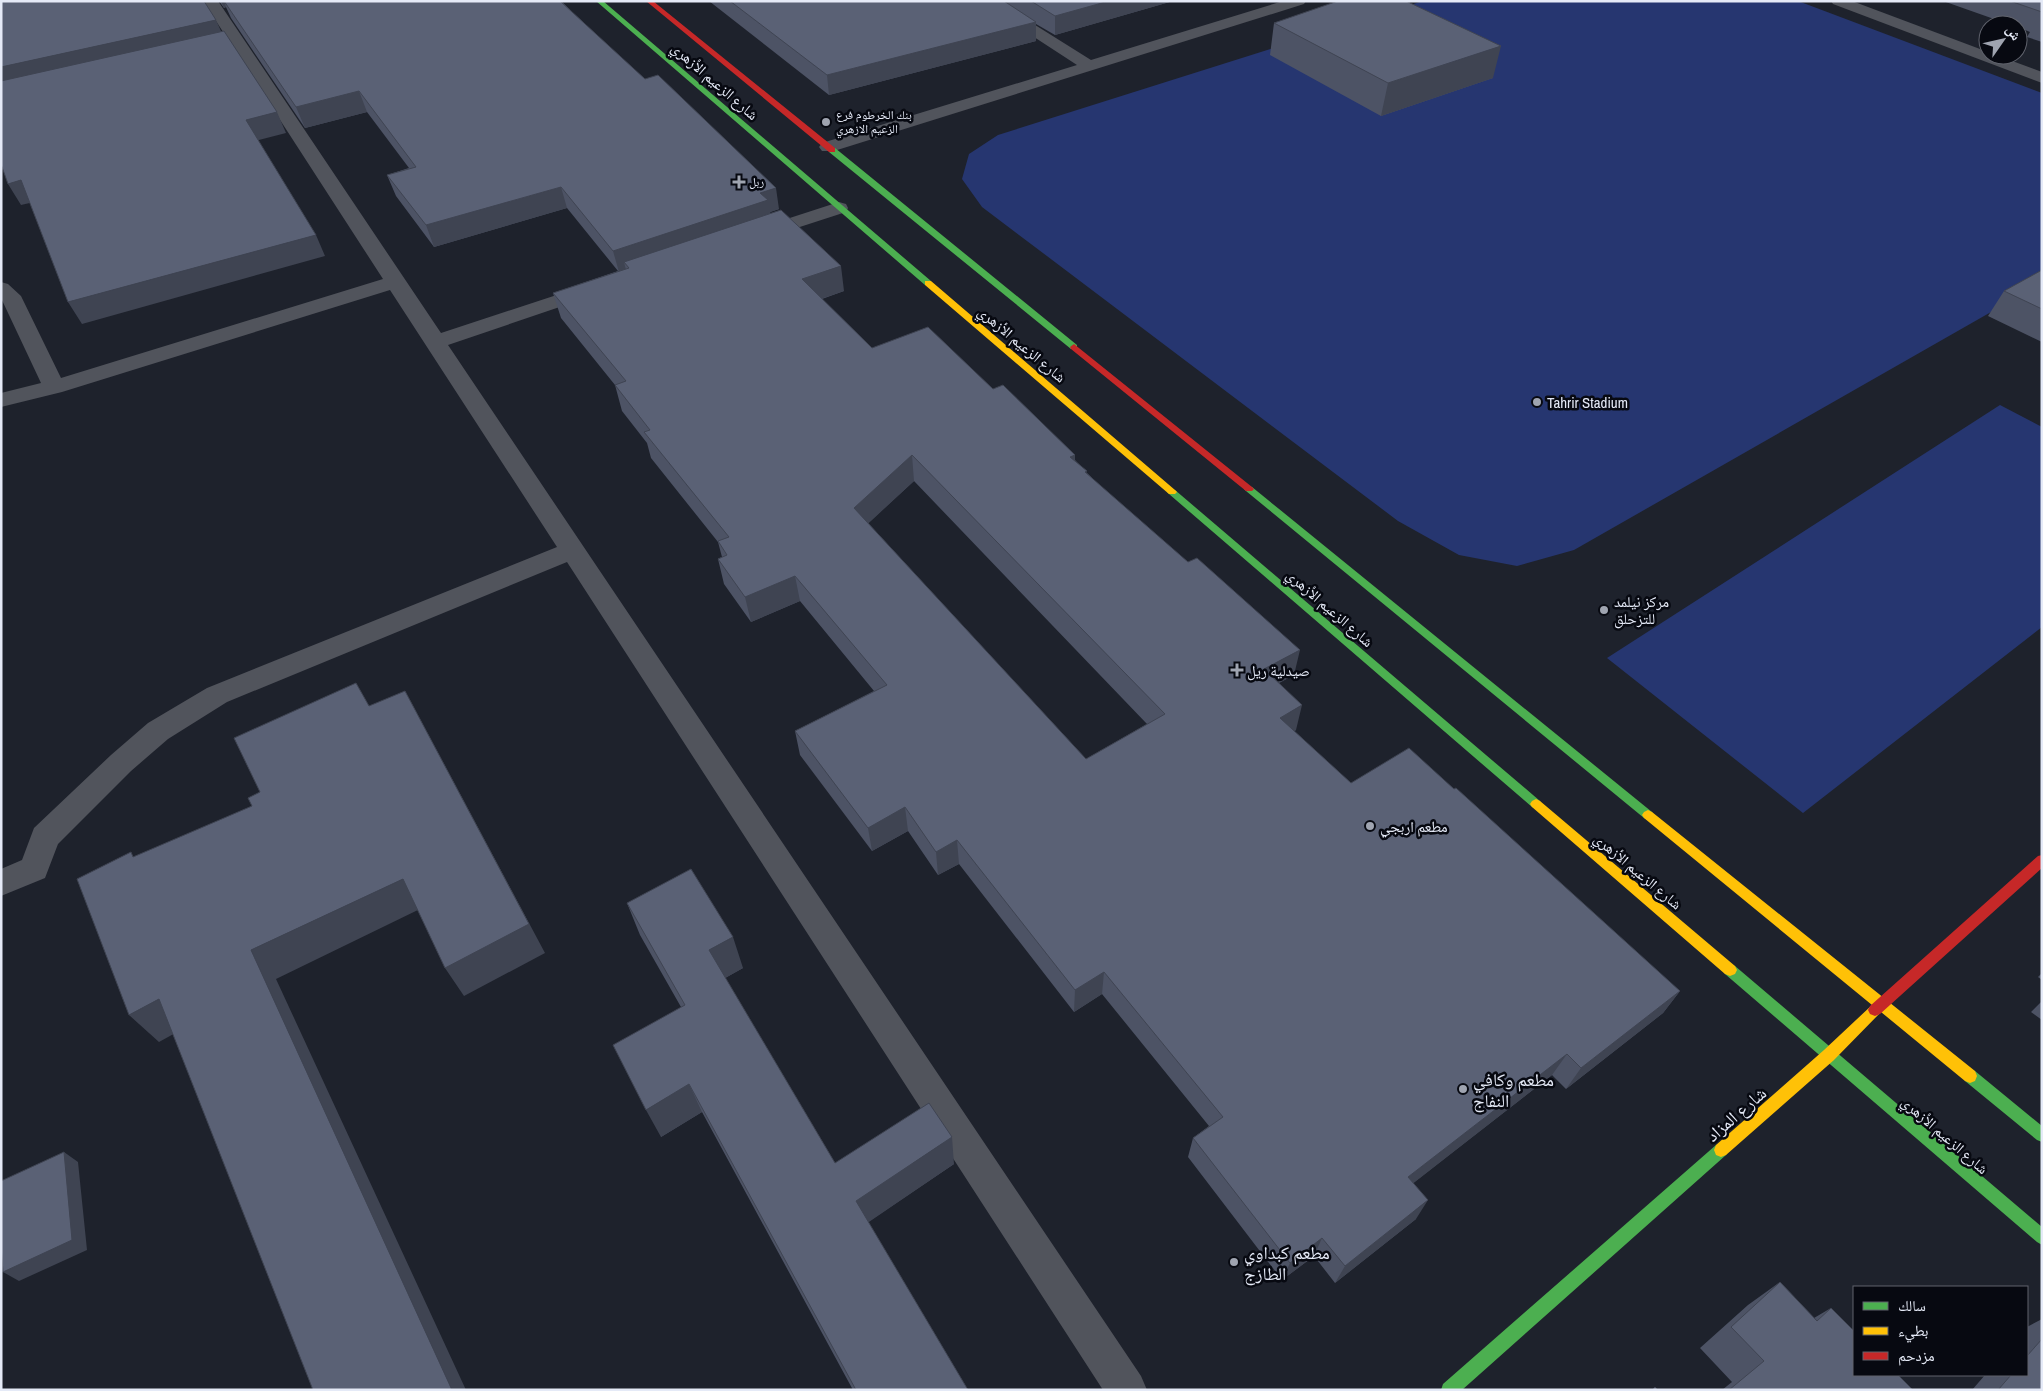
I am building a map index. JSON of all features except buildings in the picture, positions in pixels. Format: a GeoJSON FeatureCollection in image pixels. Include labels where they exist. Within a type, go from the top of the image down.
{"type":"FeatureCollection","features":[{"type":"Feature","properties":{"kind":"main road","name":"شارع الزعيم الأزهري"},"geometry":{"type":"LineString","coordinates":[[598,1],[2042,1237]]}},
{"type":"Feature","properties":{"kind":"main road","name":"شارع الزعيم الأزهري"},"geometry":{"type":"LineString","coordinates":[[649,1],[2042,1135]]}},
{"type":"Feature","properties":{"kind":"main road","name":"شارع المزاد"},"geometry":{"type":"LineString","coordinates":[[1449,1390],[1829,1055],[1882,1004],[2042,860]]}},
{"type":"Feature","properties":{"kind":"street"},"geometry":{"type":"LineString","coordinates":[[986,1],[1088,65]]}},
{"type":"Feature","properties":{"kind":"street"},"geometry":{"type":"LineString","coordinates":[[828,147],[1088,65],[1271,4],[1299,1]]}},
{"type":"Feature","properties":{"kind":"street"},"geometry":{"type":"LineString","coordinates":[[1838,1],[2042,78]]}},
{"type":"Feature","properties":{"kind":"street"},"geometry":{"type":"LineString","coordinates":[[1866,12],[1884,5]]}},
{"type":"Feature","properties":{"kind":"street"},"geometry":{"type":"LineString","coordinates":[[222,9],[228,45],[436,342],[1127,1390]]}},
{"type":"Feature","properties":{"kind":"street"},"geometry":{"type":"LineString","coordinates":[[745,239],[839,208]]}},
{"type":"Feature","properties":{"kind":"street"},"geometry":{"type":"LineString","coordinates":[[1,400],[54,387],[395,282]]}},
{"type":"Feature","properties":{"kind":"street"},"geometry":{"type":"LineString","coordinates":[[436,342],[604,286]]}},
{"type":"Feature","properties":{"kind":"street"},"geometry":{"type":"LineString","coordinates":[[1,288],[12,296],[54,387]]}},
{"type":"Feature","properties":{"kind":"street"},"geometry":{"type":"LineString","coordinates":[[1,883],[34,869],[45,837],[121,763],[158,732],[217,695],[573,550]]}},
{"type":"Feature","properties":{"kind":"shaded area","name":"Tahrir Stadium"},"geometry":{"type":"Polygon","coordinates":[[[1423,1],[1798,1],[2042,93],[2042,283],[1574,550],[1517,566],[1459,555],[1398,521],[982,207],[962,179],[969,154],[998,135],[1423,1]]]}},
{"type":"Feature","properties":{"kind":"shaded area"},"geometry":{"type":"Polygon","coordinates":[[[2000,405],[2042,427],[2042,627],[1803,813],[1607,658],[2000,405]]]}},
{"type":"Feature","properties":{"kind":"traffic: fast"},"geometry":{"type":"LineString","coordinates":[[599,1],[928,283]]}},
{"type":"Feature","properties":{"kind":"traffic: fast"},"geometry":{"type":"LineString","coordinates":[[832,150],[1074,347]]}},
{"type":"Feature","properties":{"kind":"traffic: fast"},"geometry":{"type":"LineString","coordinates":[[1249,489],[1648,815]]}},
{"type":"Feature","properties":{"kind":"traffic: fast"},"geometry":{"type":"LineString","coordinates":[[1172,492],[1536,804]]}},
{"type":"Feature","properties":{"kind":"traffic: fast"},"geometry":{"type":"LineString","coordinates":[[1730,970],[2042,1237]]}},
{"type":"Feature","properties":{"kind":"traffic: fast"},"geometry":{"type":"LineString","coordinates":[[1970,1076],[2042,1135]]}},
{"type":"Feature","properties":{"kind":"traffic: fast"},"geometry":{"type":"LineString","coordinates":[[1449,1390],[1721,1150]]}},
{"type":"Feature","properties":{"kind":"traffic: slow"},"geometry":{"type":"LineString","coordinates":[[928,283],[1172,492]]}},
{"type":"Feature","properties":{"kind":"traffic: slow"},"geometry":{"type":"LineString","coordinates":[[1536,804],[1730,970]]}},
{"type":"Feature","properties":{"kind":"traffic: slow"},"geometry":{"type":"LineString","coordinates":[[1648,815],[1970,1076]]}},
{"type":"Feature","properties":{"kind":"traffic: slow"},"geometry":{"type":"LineString","coordinates":[[1721,1150],[1829,1055],[1875,1010]]}},
{"type":"Feature","properties":{"kind":"traffic: jam"},"geometry":{"type":"LineString","coordinates":[[649,1],[832,150]]}},
{"type":"Feature","properties":{"kind":"traffic: jam"},"geometry":{"type":"LineString","coordinates":[[1074,347],[1249,489]]}},
{"type":"Feature","properties":{"kind":"traffic: jam"},"geometry":{"type":"LineString","coordinates":[[1875,1010],[2042,860]]}},
{"type":"Feature","properties":{"kind":"place","name":"بنك الخرطوم فرع الزعيم الازهري"},"geometry":{"type":"Point","coordinates":[826,122]}},
{"type":"Feature","properties":{"kind":"place","name":"ربل"},"geometry":{"type":"Point","coordinates":[739,182]}},
{"type":"Feature","properties":{"kind":"place","name":"Tahrir Stadium"},"geometry":{"type":"Point","coordinates":[1537,402]}},
{"type":"Feature","properties":{"kind":"place","name":"مركز نيلمد للتزحلق"},"geometry":{"type":"Point","coordinates":[1604,610]}},
{"type":"Feature","properties":{"kind":"place","name":"صيدلية ريل"},"geometry":{"type":"Point","coordinates":[1237,670]}},
{"type":"Feature","properties":{"kind":"place","name":"مطعم اربجي"},"geometry":{"type":"Point","coordinates":[1370,826]}},
{"type":"Feature","properties":{"kind":"place","name":"مطعم وكافي النفاج"},"geometry":{"type":"Point","coordinates":[1463,1089]}},
{"type":"Feature","properties":{"kind":"place","name":"مطعم كبداوي الطازج"},"geometry":{"type":"Point","coordinates":[1234,1262]}}]}
